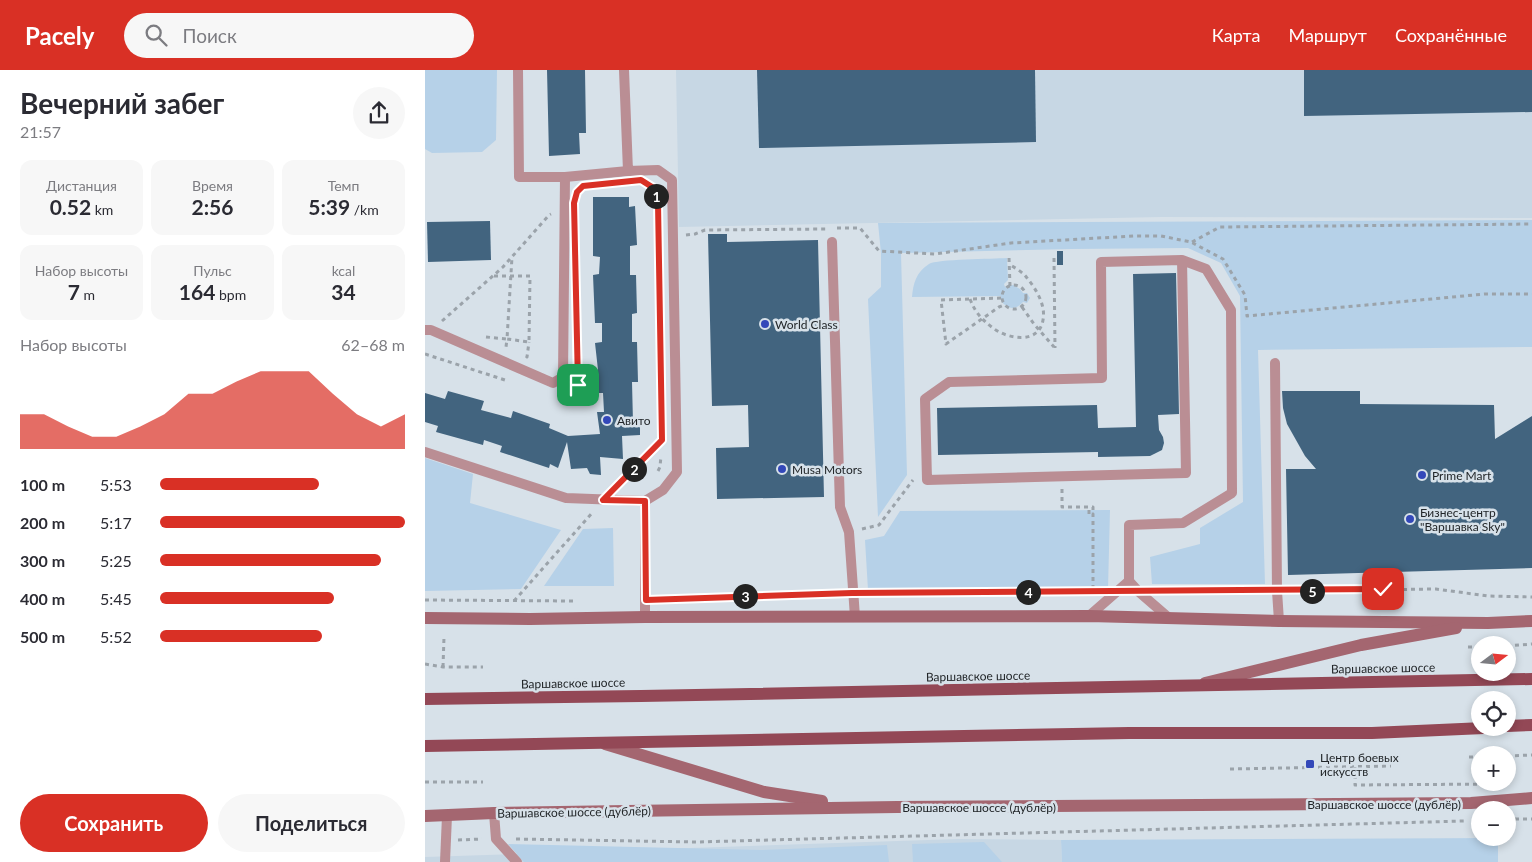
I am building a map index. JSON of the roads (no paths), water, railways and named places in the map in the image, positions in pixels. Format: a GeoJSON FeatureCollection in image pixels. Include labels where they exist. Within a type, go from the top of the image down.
{"type":"FeatureCollection","features":[{"type":"Feature","properties":{"kind":"main road"},"geometry":{"type":"LineString","coordinates":[[425,618],[1089,616],[1279,621],[1488,623],[1532,621]]}},
{"type":"Feature","properties":{"kind":"main road"},"geometry":{"type":"LineString","coordinates":[[1193,686],[1361,644],[1488,623]]}},
{"type":"Feature","properties":{"kind":"main road","name":"Варшавское шоссе"},"geometry":{"type":"LineString","coordinates":[[425,698],[641,696],[1532,678]]}},
{"type":"Feature","properties":{"kind":"main road"},"geometry":{"type":"LineString","coordinates":[[1516,726],[1532,725]]}},
{"type":"Feature","properties":{"kind":"main road"},"geometry":{"type":"LineString","coordinates":[[425,746],[1129,733],[1372,733],[1471,729]]}},
{"type":"Feature","properties":{"kind":"main road"},"geometry":{"type":"LineString","coordinates":[[603,743],[764,792],[812,801],[897,807]]}},
{"type":"Feature","properties":{"kind":"main road","name":"Варшавское шоссе (дублёр)"},"geometry":{"type":"LineString","coordinates":[[425,816],[494,813],[897,807],[1471,804],[1532,798]]}},
{"type":"Feature","properties":{"kind":"lane"},"geometry":{"type":"LineString","coordinates":[[425,452],[566,498],[645,501],[663,490],[677,472],[672,180],[658,170],[565,177],[519,177],[518,70]]}},
{"type":"Feature","properties":{"kind":"lane"},"geometry":{"type":"LineString","coordinates":[[624,70],[628,171]]}},
{"type":"Feature","properties":{"kind":"lane"},"geometry":{"type":"LineString","coordinates":[[428,330],[553,383],[563,377],[565,177]]}},
{"type":"Feature","properties":{"kind":"lane"},"geometry":{"type":"LineString","coordinates":[[832,242],[840,507],[849,532],[855,617]]}},
{"type":"Feature","properties":{"kind":"lane"},"geometry":{"type":"LineString","coordinates":[[1169,618],[1129,582],[1129,525],[1183,523],[1232,493],[1231,310],[1206,270],[1182,260],[1101,262],[1102,378],[949,382],[925,398],[927,480],[1186,474],[1182,260]]}},
{"type":"Feature","properties":{"kind":"lane"},"geometry":{"type":"LineString","coordinates":[[1275,363],[1277,591],[1279,621]]}},
{"type":"Feature","properties":{"kind":"lane"},"geometry":{"type":"LineString","coordinates":[[645,501],[645,617]]}},
{"type":"Feature","properties":{"kind":"lane"},"geometry":{"type":"LineString","coordinates":[[1089,616],[1129,582]]}},
{"type":"Feature","properties":{"kind":"lane"},"geometry":{"type":"LineString","coordinates":[[494,813],[496,839],[517,862]]}},
{"type":"Feature","properties":{"kind":"lane"},"geometry":{"type":"LineString","coordinates":[[445,862],[447,816]]}},
{"type":"Feature","properties":{"kind":"place","name":"World Class"},"geometry":{"type":"Point","coordinates":[765,324]}},
{"type":"Feature","properties":{"kind":"place","name":"Авито"},"geometry":{"type":"Point","coordinates":[607,420]}},
{"type":"Feature","properties":{"kind":"place","name":"Musa Motors"},"geometry":{"type":"Point","coordinates":[782,469]}},
{"type":"Feature","properties":{"kind":"place","name":"Prime Mart"},"geometry":{"type":"Point","coordinates":[1422,475]}},
{"type":"Feature","properties":{"kind":"place","name":"Бизнес-центр \"Варшавка Sky\""},"geometry":{"type":"Point","coordinates":[1410,519]}},
{"type":"Feature","properties":{"kind":"place","name":"Центр боевых искусств"},"geometry":{"type":"Point","coordinates":[1310,764]}}]}
